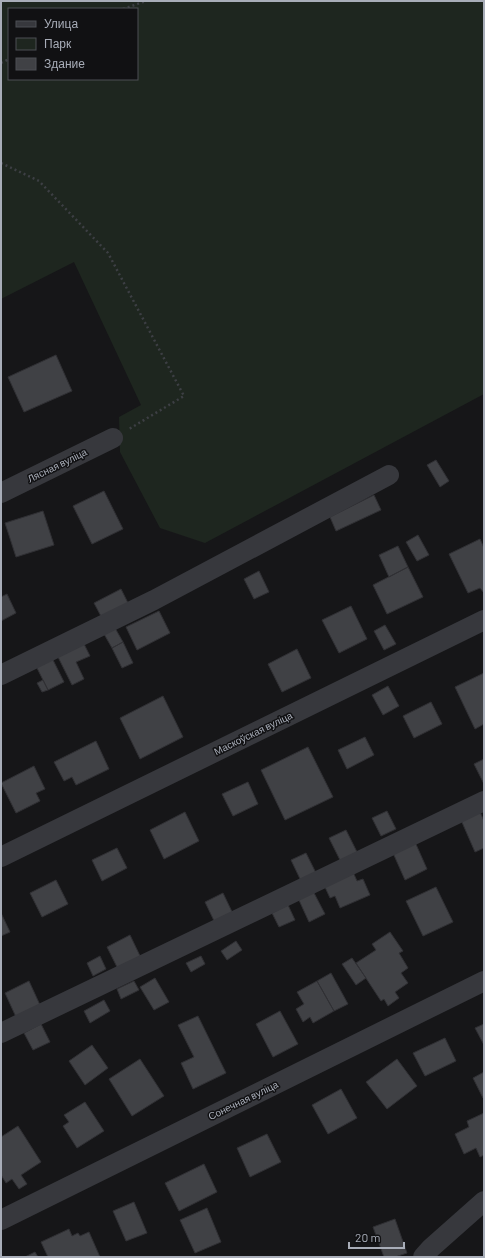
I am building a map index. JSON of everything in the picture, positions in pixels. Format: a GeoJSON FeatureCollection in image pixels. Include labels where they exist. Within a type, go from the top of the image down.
{"type":"FeatureCollection","features":[{"type":"Feature","properties":{"kind":"street","name":"Лясная вуліца"},"geometry":{"type":"LineString","coordinates":[[1,493],[113,438]]}},
{"type":"Feature","properties":{"kind":"street"},"geometry":{"type":"LineString","coordinates":[[1,675],[154,600],[389,475]]}},
{"type":"Feature","properties":{"kind":"street","name":"Маскоўская вуліца"},"geometry":{"type":"LineString","coordinates":[[1,857],[484,620]]}},
{"type":"Feature","properties":{"kind":"street"},"geometry":{"type":"LineString","coordinates":[[1,1033],[484,801]]}},
{"type":"Feature","properties":{"kind":"street","name":"Сонечная вуліца"},"geometry":{"type":"LineString","coordinates":[[1,1220],[484,981]]}},
{"type":"Feature","properties":{"kind":"street"},"geometry":{"type":"LineString","coordinates":[[423,1257],[431,1248],[484,1201]]}},
{"type":"Feature","properties":{"kind":"path"},"geometry":{"type":"LineString","coordinates":[[126,8],[146,1]]}},
{"type":"Feature","properties":{"kind":"path"},"geometry":{"type":"LineString","coordinates":[[1,163],[39,181],[108,253],[184,396],[113,438]]}},
{"type":"Feature","properties":{"kind":"green space"},"geometry":{"type":"Polygon","coordinates":[[[1,1],[484,1],[484,394],[205,543],[160,528],[120,452],[119,417],[141,405],[74,262],[1,299],[1,1]]]}},
{"type":"Feature","properties":{"kind":"building"},"geometry":{"type":"Polygon","coordinates":[[[56,355],[72,391],[24,412],[8,377],[56,355]]]}},
{"type":"Feature","properties":{"kind":"building"},"geometry":{"type":"Polygon","coordinates":[[[436,460],[449,481],[440,487],[427,465],[436,460]]]}},
{"type":"Feature","properties":{"kind":"building"},"geometry":{"type":"Polygon","coordinates":[[[104,491],[123,529],[92,544],[73,506],[104,491]]]}},
{"type":"Feature","properties":{"kind":"building"},"geometry":{"type":"Polygon","coordinates":[[[374,495],[381,510],[336,531],[330,517],[374,495]]]}},
{"type":"Feature","properties":{"kind":"building"},"geometry":{"type":"Polygon","coordinates":[[[43,511],[54,545],[16,557],[5,523],[43,511]]]}},
{"type":"Feature","properties":{"kind":"building"},"geometry":{"type":"Polygon","coordinates":[[[418,535],[429,555],[417,561],[406,542],[418,535]]]}},
{"type":"Feature","properties":{"kind":"building"},"geometry":{"type":"Polygon","coordinates":[[[480,539],[484,548],[484,593],[480,588],[468,593],[449,554],[480,539]]]}},
{"type":"Feature","properties":{"kind":"building"},"geometry":{"type":"Polygon","coordinates":[[[398,546],[408,567],[389,577],[379,555],[398,546]]]}},
{"type":"Feature","properties":{"kind":"building"},"geometry":{"type":"Polygon","coordinates":[[[408,567],[423,597],[387,614],[373,585],[408,567]]]}},
{"type":"Feature","properties":{"kind":"building"},"geometry":{"type":"Polygon","coordinates":[[[259,571],[269,592],[254,599],[244,579],[259,571]]]}},
{"type":"Feature","properties":{"kind":"building"},"geometry":{"type":"Polygon","coordinates":[[[121,589],[130,607],[103,620],[94,603],[121,589]]]}},
{"type":"Feature","properties":{"kind":"building"},"geometry":{"type":"Polygon","coordinates":[[[7,594],[16,613],[1,621],[1,597],[7,594]]]}},
{"type":"Feature","properties":{"kind":"building"},"geometry":{"type":"Polygon","coordinates":[[[351,606],[367,639],[339,653],[322,620],[351,606]]]}},
{"type":"Feature","properties":{"kind":"building"},"geometry":{"type":"Polygon","coordinates":[[[159,611],[170,633],[137,650],[126,627],[159,611]]]}},
{"type":"Feature","properties":{"kind":"building"},"geometry":{"type":"Polygon","coordinates":[[[385,625],[396,644],[384,650],[374,631],[385,625]]]}},
{"type":"Feature","properties":{"kind":"building"},"geometry":{"type":"Polygon","coordinates":[[[115,628],[123,642],[112,648],[104,634],[115,628]]]}},
{"type":"Feature","properties":{"kind":"building"},"geometry":{"type":"Polygon","coordinates":[[[83,642],[90,656],[76,662],[84,679],[72,685],[57,655],[83,642]]]}},
{"type":"Feature","properties":{"kind":"building"},"geometry":{"type":"Polygon","coordinates":[[[123,642],[133,663],[122,668],[112,648],[123,642]]]}},
{"type":"Feature","properties":{"kind":"building"},"geometry":{"type":"Polygon","coordinates":[[[297,649],[311,678],[282,692],[268,664],[297,649]]]}},
{"type":"Feature","properties":{"kind":"building"},"geometry":{"type":"Polygon","coordinates":[[[51,656],[64,682],[48,690],[35,664],[51,656]]]}},
{"type":"Feature","properties":{"kind":"building"},"geometry":{"type":"Polygon","coordinates":[[[484,673],[484,724],[475,729],[455,687],[484,673]]]}},
{"type":"Feature","properties":{"kind":"building"},"geometry":{"type":"Polygon","coordinates":[[[43,680],[48,690],[42,692],[37,683],[43,680]]]}},
{"type":"Feature","properties":{"kind":"building"},"geometry":{"type":"Polygon","coordinates":[[[388,686],[399,706],[383,715],[372,695],[388,686]]]}},
{"type":"Feature","properties":{"kind":"building"},"geometry":{"type":"Polygon","coordinates":[[[163,696],[183,737],[140,759],[120,718],[163,696]]]}},
{"type":"Feature","properties":{"kind":"building"},"geometry":{"type":"Polygon","coordinates":[[[431,702],[442,724],[414,738],[403,716],[431,702]]]}},
{"type":"Feature","properties":{"kind":"building"},"geometry":{"type":"Polygon","coordinates":[[[365,737],[374,755],[347,769],[338,750],[365,737]]]}},
{"type":"Feature","properties":{"kind":"building"},"geometry":{"type":"Polygon","coordinates":[[[96,741],[109,769],[76,785],[72,777],[64,781],[54,762],[96,741]]]}},
{"type":"Feature","properties":{"kind":"building"},"geometry":{"type":"Polygon","coordinates":[[[308,747],[333,797],[285,820],[261,770],[308,747]]]}},
{"type":"Feature","properties":{"kind":"building"},"geometry":{"type":"Polygon","coordinates":[[[484,759],[484,784],[474,764],[484,759]]]}},
{"type":"Feature","properties":{"kind":"building"},"geometry":{"type":"Polygon","coordinates":[[[34,766],[45,789],[36,793],[40,801],[16,813],[1,783],[34,766]]]}},
{"type":"Feature","properties":{"kind":"building"},"geometry":{"type":"Polygon","coordinates":[[[248,782],[258,804],[233,816],[222,794],[248,782]]]}},
{"type":"Feature","properties":{"kind":"building"},"geometry":{"type":"Polygon","coordinates":[[[387,811],[396,829],[381,836],[372,818],[387,811]]]}},
{"type":"Feature","properties":{"kind":"building"},"geometry":{"type":"Polygon","coordinates":[[[185,812],[199,841],[164,859],[150,830],[185,812]]]}},
{"type":"Feature","properties":{"kind":"building"},"geometry":{"type":"Polygon","coordinates":[[[480,812],[484,821],[484,848],[475,852],[461,820],[480,812]]]}},
{"type":"Feature","properties":{"kind":"building"},"geometry":{"type":"Polygon","coordinates":[[[346,830],[359,856],[342,864],[329,838],[346,830]]]}},
{"type":"Feature","properties":{"kind":"building"},"geometry":{"type":"Polygon","coordinates":[[[415,842],[427,869],[405,880],[393,853],[415,842]]]}},
{"type":"Feature","properties":{"kind":"building"},"geometry":{"type":"Polygon","coordinates":[[[117,848],[127,868],[102,881],[92,860],[117,848]]]}},
{"type":"Feature","properties":{"kind":"building"},"geometry":{"type":"Polygon","coordinates":[[[306,853],[317,875],[302,883],[291,860],[306,853]]]}},
{"type":"Feature","properties":{"kind":"building"},"geometry":{"type":"Polygon","coordinates":[[[353,872],[357,881],[363,879],[370,895],[340,908],[335,896],[330,898],[324,885],[353,872]]]}},
{"type":"Feature","properties":{"kind":"building"},"geometry":{"type":"Polygon","coordinates":[[[56,880],[68,904],[42,917],[30,893],[56,880]]]}},
{"type":"Feature","properties":{"kind":"building"},"geometry":{"type":"Polygon","coordinates":[[[436,887],[453,922],[423,936],[406,901],[436,887]]]}},
{"type":"Feature","properties":{"kind":"building"},"geometry":{"type":"Polygon","coordinates":[[[313,891],[325,914],[309,922],[298,898],[313,891]]]}},
{"type":"Feature","properties":{"kind":"building"},"geometry":{"type":"Polygon","coordinates":[[[223,893],[235,918],[217,927],[205,902],[223,893]]]}},
{"type":"Feature","properties":{"kind":"building"},"geometry":{"type":"Polygon","coordinates":[[[288,905],[295,920],[279,927],[272,913],[288,905]]]}},
{"type":"Feature","properties":{"kind":"building"},"geometry":{"type":"Polygon","coordinates":[[[1,913],[10,932],[1,936],[1,913]]]}},
{"type":"Feature","properties":{"kind":"building"},"geometry":{"type":"Polygon","coordinates":[[[390,932],[403,951],[399,953],[408,968],[401,973],[408,983],[395,992],[399,998],[388,1006],[384,999],[381,1001],[356,963],[376,950],[372,944],[390,932]]]}},
{"type":"Feature","properties":{"kind":"building"},"geometry":{"type":"Polygon","coordinates":[[[130,935],[142,960],[119,971],[107,947],[130,935]]]}},
{"type":"Feature","properties":{"kind":"building"},"geometry":{"type":"Polygon","coordinates":[[[236,941],[242,950],[227,960],[221,951],[236,941]]]}},
{"type":"Feature","properties":{"kind":"building"},"geometry":{"type":"Polygon","coordinates":[[[100,956],[106,969],[93,976],[87,963],[100,956]]]}},
{"type":"Feature","properties":{"kind":"building"},"geometry":{"type":"Polygon","coordinates":[[[201,956],[205,964],[191,972],[186,963],[201,956]]]}},
{"type":"Feature","properties":{"kind":"building"},"geometry":{"type":"Polygon","coordinates":[[[352,958],[366,978],[356,985],[342,964],[352,958]]]}},
{"type":"Feature","properties":{"kind":"building"},"geometry":{"type":"Polygon","coordinates":[[[331,973],[348,1004],[334,1011],[317,981],[331,973]]]}},
{"type":"Feature","properties":{"kind":"building"},"geometry":{"type":"Polygon","coordinates":[[[155,978],[169,1002],[154,1010],[140,987],[155,978]]]}},
{"type":"Feature","properties":{"kind":"building"},"geometry":{"type":"Polygon","coordinates":[[[29,981],[40,1005],[16,1017],[5,993],[29,981]]]}},
{"type":"Feature","properties":{"kind":"building"},"geometry":{"type":"Polygon","coordinates":[[[134,981],[139,990],[121,999],[117,989],[134,981]]]}},
{"type":"Feature","properties":{"kind":"building"},"geometry":{"type":"Polygon","coordinates":[[[317,981],[334,1011],[313,1023],[310,1017],[303,1022],[296,1009],[304,1004],[297,992],[317,981]]]}},
{"type":"Feature","properties":{"kind":"building"},"geometry":{"type":"Polygon","coordinates":[[[104,1000],[110,1011],[90,1023],[84,1011],[104,1000]]]}},
{"type":"Feature","properties":{"kind":"building"},"geometry":{"type":"Polygon","coordinates":[[[280,1011],[298,1044],[273,1057],[256,1024],[280,1011]]]}},
{"type":"Feature","properties":{"kind":"building"},"geometry":{"type":"Polygon","coordinates":[[[198,1016],[226,1073],[193,1089],[181,1063],[194,1057],[178,1025],[198,1016]]]}},
{"type":"Feature","properties":{"kind":"building"},"geometry":{"type":"Polygon","coordinates":[[[41,1024],[50,1042],[33,1050],[24,1033],[41,1024]]]}},
{"type":"Feature","properties":{"kind":"building"},"geometry":{"type":"Polygon","coordinates":[[[484,1024],[484,1045],[475,1028],[484,1024]]]}},
{"type":"Feature","properties":{"kind":"building"},"geometry":{"type":"Polygon","coordinates":[[[445,1038],[456,1061],[425,1076],[413,1053],[445,1038]]]}},
{"type":"Feature","properties":{"kind":"building"},"geometry":{"type":"Polygon","coordinates":[[[92,1045],[108,1068],[85,1085],[69,1061],[92,1045]]]}},
{"type":"Feature","properties":{"kind":"building"},"geometry":{"type":"Polygon","coordinates":[[[140,1059],[164,1096],[132,1116],[109,1079],[140,1059]]]}},
{"type":"Feature","properties":{"kind":"building"},"geometry":{"type":"Polygon","coordinates":[[[397,1059],[417,1086],[387,1109],[366,1082],[397,1059]]]}},
{"type":"Feature","properties":{"kind":"building"},"geometry":{"type":"Polygon","coordinates":[[[484,1072],[484,1097],[483,1098],[473,1078],[484,1072]]]}},
{"type":"Feature","properties":{"kind":"building"},"geometry":{"type":"Polygon","coordinates":[[[341,1089],[357,1118],[328,1134],[312,1105],[341,1089]]]}},
{"type":"Feature","properties":{"kind":"building"},"geometry":{"type":"Polygon","coordinates":[[[85,1102],[104,1131],[77,1148],[63,1126],[69,1122],[64,1115],[85,1102]]]}},
{"type":"Feature","properties":{"kind":"building"},"geometry":{"type":"Polygon","coordinates":[[[484,1113],[484,1155],[480,1157],[476,1148],[464,1154],[455,1134],[469,1127],[467,1121],[484,1113]]]}},
{"type":"Feature","properties":{"kind":"building"},"geometry":{"type":"Polygon","coordinates":[[[18,1126],[41,1162],[21,1175],[27,1184],[19,1189],[12,1179],[6,1183],[1,1175],[1,1137],[18,1126]]]}},
{"type":"Feature","properties":{"kind":"building"},"geometry":{"type":"Polygon","coordinates":[[[267,1134],[281,1162],[250,1177],[237,1148],[267,1134]]]}},
{"type":"Feature","properties":{"kind":"building"},"geometry":{"type":"Polygon","coordinates":[[[204,1164],[217,1192],[179,1211],[165,1183],[204,1164]]]}},
{"type":"Feature","properties":{"kind":"building"},"geometry":{"type":"Polygon","coordinates":[[[134,1202],[147,1233],[126,1241],[113,1211],[134,1202]]]}},
{"type":"Feature","properties":{"kind":"building"},"geometry":{"type":"Polygon","coordinates":[[[207,1208],[221,1242],[195,1253],[180,1220],[207,1208]]]}},
{"type":"Feature","properties":{"kind":"building"},"geometry":{"type":"Polygon","coordinates":[[[395,1219],[407,1253],[395,1257],[384,1257],[373,1227],[395,1219]]]}},
{"type":"Feature","properties":{"kind":"building"},"geometry":{"type":"Polygon","coordinates":[[[69,1229],[72,1236],[78,1233],[80,1236],[89,1232],[100,1257],[48,1257],[41,1242],[69,1229]]]}},
{"type":"Feature","properties":{"kind":"building"},"geometry":{"type":"Polygon","coordinates":[[[35,1252],[38,1257],[25,1257],[35,1252]]]}}]}
